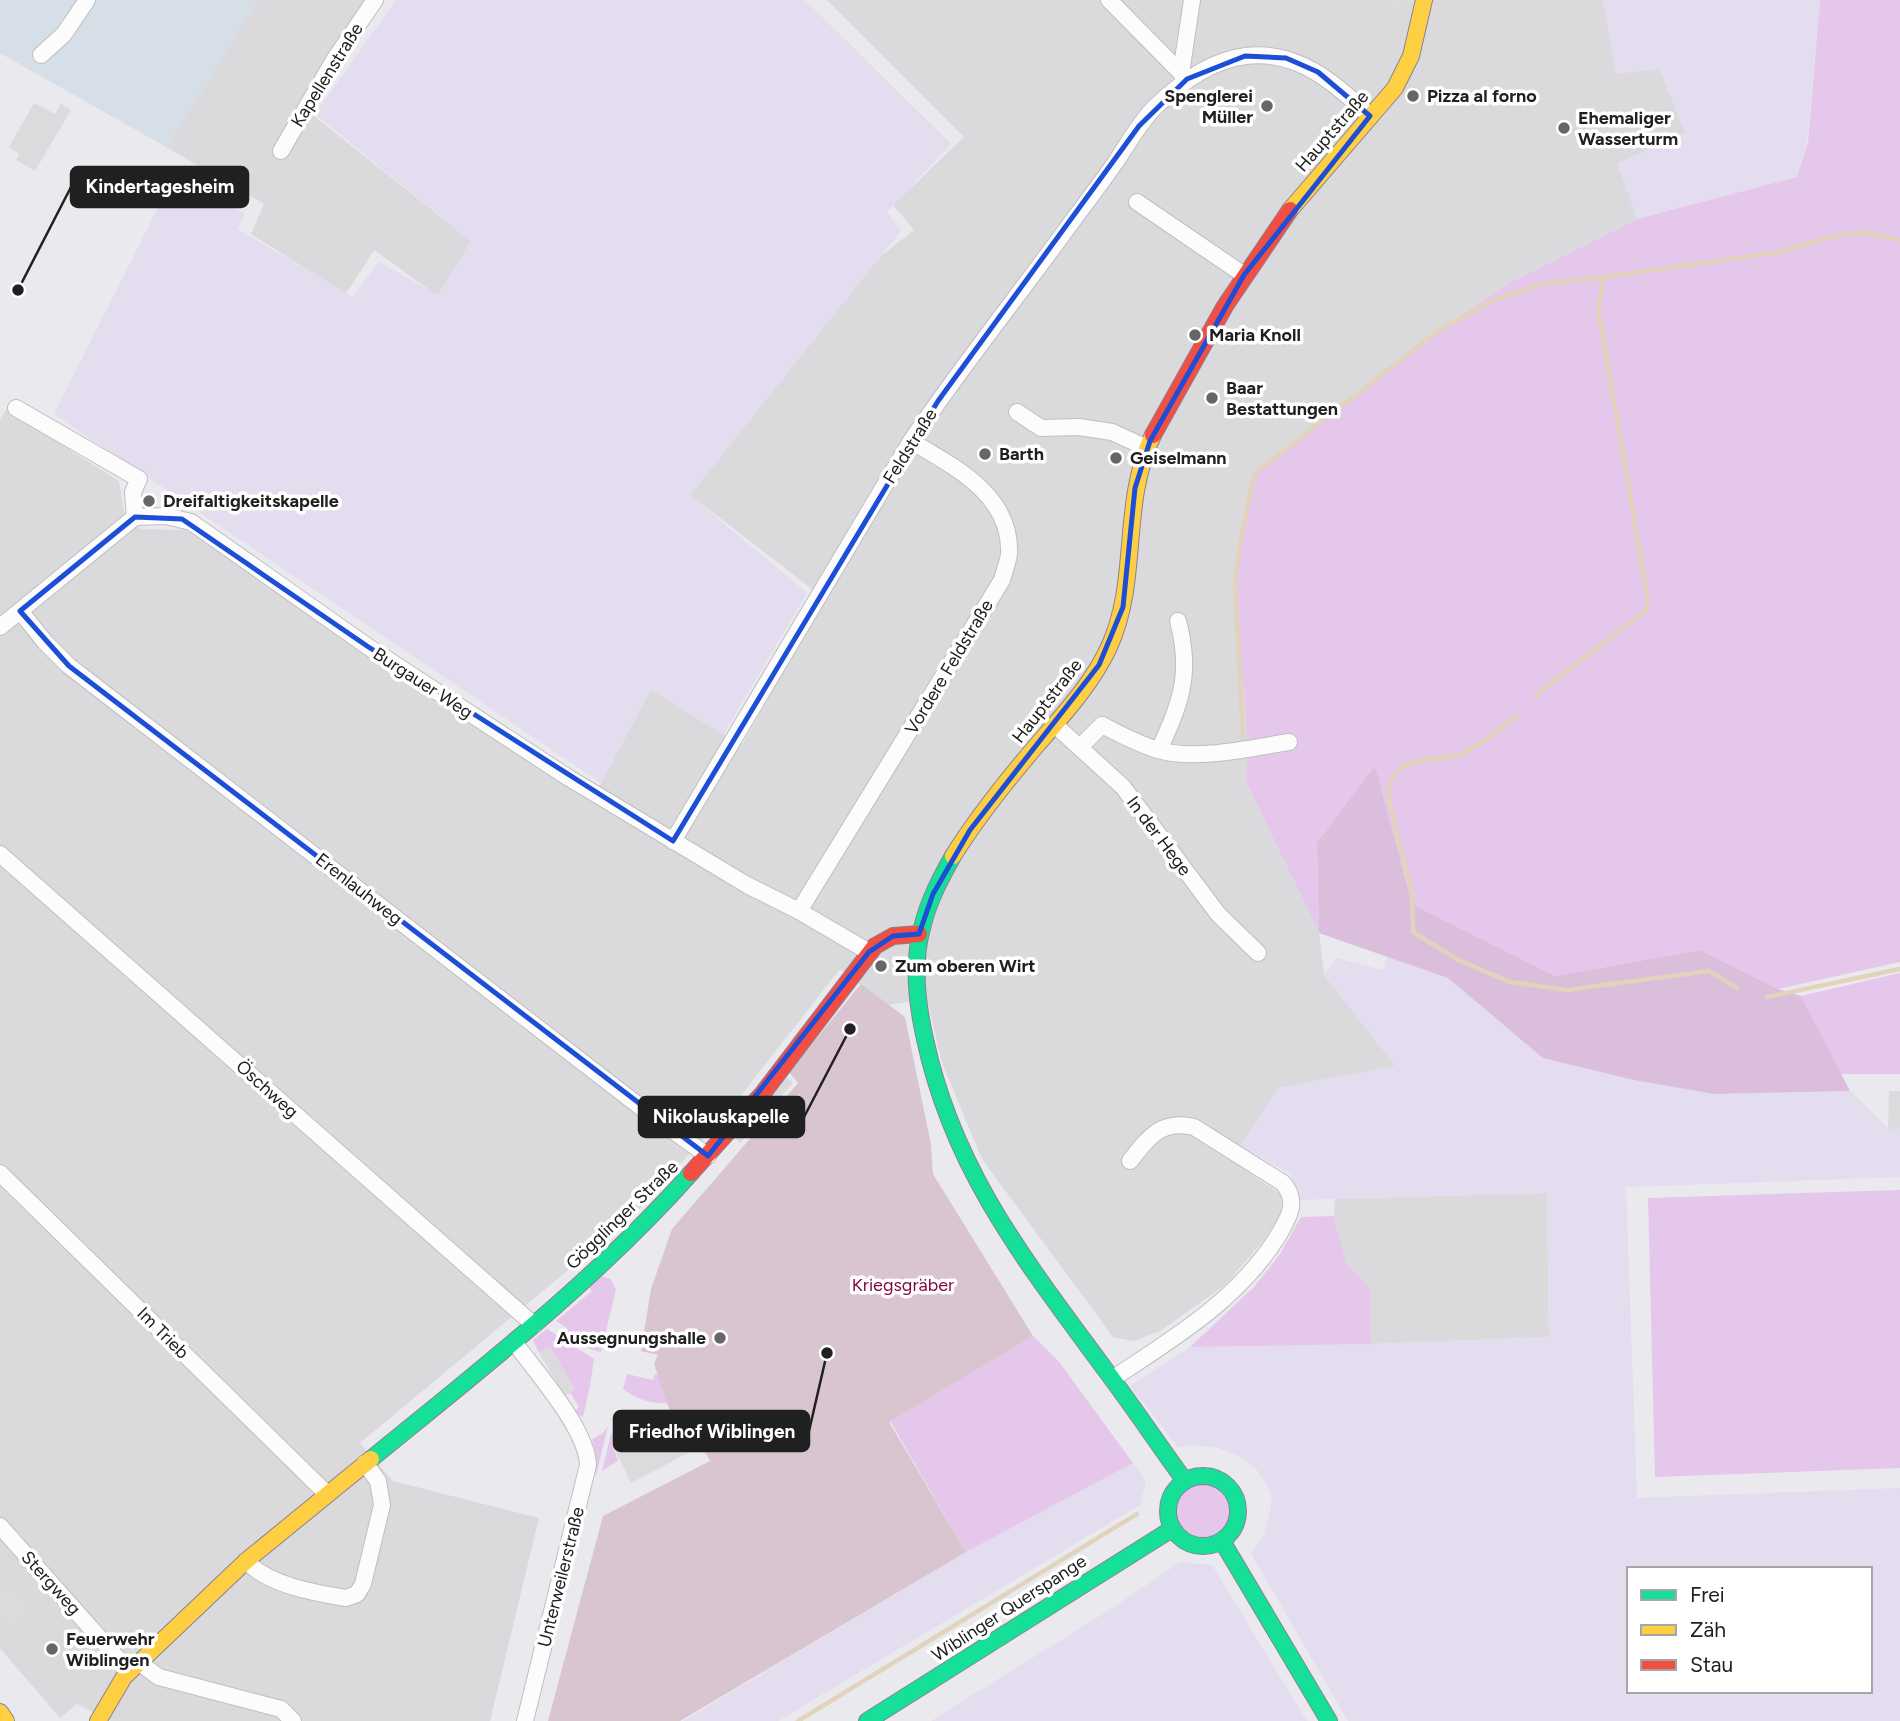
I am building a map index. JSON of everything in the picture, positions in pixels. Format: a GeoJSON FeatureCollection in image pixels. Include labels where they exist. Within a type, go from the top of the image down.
{"type":"FeatureCollection","features":[{"type":"Feature","properties":{"kind":"main road","name":"Hauptstraße"},"geometry":{"type":"LineString","coordinates":[[1185,1481],[1001,1226],[973,1172],[946,1111],[927,1047],[918,1002],[916,953],[919,934],[933,894],[965,837],[989,803],[1055,725],[1099,665],[1119,621],[1128,580],[1135,488],[1147,448],[1188,369],[1244,275],[1319,174],[1393,89],[1405,69],[1418,32],[1424,0]]}},
{"type":"Feature","properties":{"kind":"main road","name":"Gögglinger Straße"},"geometry":{"type":"LineString","coordinates":[[98,1721],[118,1684],[134,1666],[246,1561],[514,1342],[644,1224],[763,1093],[869,952],[880,942],[893,936],[919,934]]}},
{"type":"Feature","properties":{"kind":"main road"},"geometry":{"type":"LineString","coordinates":[[1195,1477],[1216,1478],[1233,1492],[1239,1512],[1237,1524],[1223,1541],[1200,1547],[1189,1544],[1172,1529],[1168,1507],[1171,1497],[1185,1481],[1195,1477]]}},
{"type":"Feature","properties":{"kind":"main road","name":"Wiblinger Querspange"},"geometry":{"type":"LineString","coordinates":[[867,1721],[1172,1529]]}},
{"type":"Feature","properties":{"kind":"main road"},"geometry":{"type":"LineString","coordinates":[[1223,1541],[1329,1721]]}},
{"type":"Feature","properties":{"kind":"street"},"geometry":{"type":"LineString","coordinates":[[41,55],[64,34],[87,0]]}},
{"type":"Feature","properties":{"kind":"street","name":"Kapellenstraße"},"geometry":{"type":"LineString","coordinates":[[281,151],[328,69],[375,0]]}},
{"type":"Feature","properties":{"kind":"street"},"geometry":{"type":"LineString","coordinates":[[1109,0],[1184,76]]}},
{"type":"Feature","properties":{"kind":"street"},"geometry":{"type":"LineString","coordinates":[[1184,76],[1192,0]]}},
{"type":"Feature","properties":{"kind":"street","name":"Feldstraße"},"geometry":{"type":"LineString","coordinates":[[673,841],[911,441],[1139,126],[1184,76],[1245,56],[1286,58],[1318,72],[1370,116]]}},
{"type":"Feature","properties":{"kind":"street"},"geometry":{"type":"LineString","coordinates":[[1137,202],[1244,275]]}},
{"type":"Feature","properties":{"kind":"street"},"geometry":{"type":"LineString","coordinates":[[0,627],[135,517],[133,492],[139,479],[16,408]]}},
{"type":"Feature","properties":{"kind":"street"},"geometry":{"type":"LineString","coordinates":[[1017,412],[1041,428],[1079,426],[1112,432],[1147,448]]}},
{"type":"Feature","properties":{"kind":"street","name":"Vordere Feldstraße"},"geometry":{"type":"LineString","coordinates":[[799,911],[1002,580],[1009,555],[1001,512],[989,496],[961,471],[911,441]]}},
{"type":"Feature","properties":{"kind":"street","name":"Burgauer Weg"},"geometry":{"type":"LineString","coordinates":[[135,517],[166,516],[191,522],[367,646],[580,785],[747,886],[799,911],[869,952]]}},
{"type":"Feature","properties":{"kind":"street","name":"Erenlauhweg"},"geometry":{"type":"LineString","coordinates":[[20,611],[69,666],[647,1112],[708,1156]]}},
{"type":"Feature","properties":{"kind":"street"},"geometry":{"type":"LineString","coordinates":[[1159,750],[1179,707],[1184,677],[1185,648],[1178,621]]}},
{"type":"Feature","properties":{"kind":"street","name":"In der Hege"},"geometry":{"type":"LineString","coordinates":[[1055,725],[1123,787],[1218,914],[1258,953]]}},
{"type":"Feature","properties":{"kind":"street"},"geometry":{"type":"LineString","coordinates":[[1080,747],[1102,725],[1159,750],[1180,753],[1203,753],[1289,742]]}},
{"type":"Feature","properties":{"kind":"street","name":"Öschweg"},"geometry":{"type":"LineString","coordinates":[[0,854],[534,1325]]}},
{"type":"Feature","properties":{"kind":"street"},"geometry":{"type":"LineString","coordinates":[[1112,1379],[1190,1327],[1231,1294],[1267,1254],[1289,1218],[1292,1207],[1289,1189],[1283,1183],[1194,1127],[1180,1124],[1159,1130],[1130,1161]]}},
{"type":"Feature","properties":{"kind":"street","name":"Im Trieb"},"geometry":{"type":"LineString","coordinates":[[0,1173],[326,1493]]}},
{"type":"Feature","properties":{"kind":"street","name":"Unterweilerstraße"},"geometry":{"type":"LineString","coordinates":[[514,1342],[580,1434],[587,1450],[587,1470],[525,1721]]}},
{"type":"Feature","properties":{"kind":"street"},"geometry":{"type":"LineString","coordinates":[[246,1561],[260,1574],[272,1580],[346,1598],[357,1594],[363,1584],[382,1505],[378,1481],[365,1463]]}},
{"type":"Feature","properties":{"kind":"street","name":"Stergweg"},"geometry":{"type":"LineString","coordinates":[[0,1526],[134,1666]]}},
{"type":"Feature","properties":{"kind":"street"},"geometry":{"type":"LineString","coordinates":[[134,1666],[159,1677],[281,1709],[293,1721]]}},
{"type":"Feature","properties":{"kind":"highlighted area"},"geometry":{"type":"Polygon","coordinates":[[[1245,56],[1286,58],[1318,72],[1370,116],[1244,275],[1150,441],[1135,488],[1123,607],[1099,665],[970,830],[933,894],[919,934],[893,936],[869,952],[708,1156],[69,666],[20,611],[135,517],[182,519],[367,646],[673,841],[938,401],[1139,126],[1187,79],[1245,56]]]}},
{"type":"Feature","properties":{"kind":"shaded area"},"geometry":{"type":"Polygon","coordinates":[[[0,0],[258,0],[166,147],[0,53],[0,0]]]}},
{"type":"Feature","properties":{"kind":"shaded area"},"geometry":{"type":"Polygon","coordinates":[[[258,0],[368,0],[299,104],[471,241],[438,296],[374,250],[346,294],[251,234],[264,204],[166,147],[258,0]]]}},
{"type":"Feature","properties":{"kind":"shaded area"},"geometry":{"type":"Polygon","coordinates":[[[396,0],[805,0],[951,144],[887,212],[901,231],[690,495],[807,593],[723,735],[651,689],[601,783],[54,414],[175,174],[245,214],[238,229],[352,297],[379,262],[438,295],[471,241],[315,114],[396,0]]]}},
{"type":"Feature","properties":{"kind":"shaded area"},"geometry":{"type":"Polygon","coordinates":[[[827,0],[1603,0],[1616,73],[1660,69],[1685,133],[1618,163],[1637,219],[1513,281],[1439,330],[1248,748],[1246,782],[1319,933],[1324,975],[1396,1066],[1278,1088],[1240,1146],[1234,1162],[1282,1195],[1281,1215],[1264,1240],[1225,1285],[1160,1331],[1134,1341],[1113,1337],[982,1159],[942,1063],[927,999],[888,1005],[840,969],[731,1108],[632,1217],[360,1443],[393,1481],[539,1518],[490,1721],[111,1721],[77,1704],[60,1718],[0,1648],[0,420],[6,410],[119,481],[124,512],[141,529],[186,530],[238,561],[589,801],[651,689],[742,745],[825,599],[690,495],[788,372],[809,313],[914,230],[893,205],[964,137],[827,0]]]}},
{"type":"Feature","properties":{"kind":"shaded area"},"geometry":{"type":"Polygon","coordinates":[[[1377,0],[1409,0],[1407,11],[1397,10],[1377,0]]]}},
{"type":"Feature","properties":{"kind":"shaded area"},"geometry":{"type":"Polygon","coordinates":[[[1603,0],[1820,0],[1807,142],[1797,177],[1637,219],[1617,163],[1685,133],[1660,69],[1616,74],[1603,0]]]}},
{"type":"Feature","properties":{"kind":"shaded area"},"geometry":{"type":"Polygon","coordinates":[[[1820,0],[1900,0],[1900,962],[1778,989],[1700,950],[1555,976],[1412,904],[1375,767],[1317,843],[1319,933],[1246,782],[1248,748],[1236,589],[1240,544],[1254,474],[1439,330],[1513,281],[1637,219],[1797,177],[1808,142],[1820,0]]]}},
{"type":"Feature","properties":{"kind":"shaded area"},"geometry":{"type":"Polygon","coordinates":[[[34,103],[55,114],[61,104],[71,110],[35,171],[16,160],[19,154],[9,147],[34,103]]]}},
{"type":"Feature","properties":{"kind":"shaded area"},"geometry":{"type":"Polygon","coordinates":[[[1375,766],[1412,904],[1555,976],[1700,950],[1778,989],[1801,996],[1850,1091],[1714,1094],[1634,1080],[1543,1058],[1448,978],[1319,933],[1317,843],[1375,766]]]}},
{"type":"Feature","properties":{"kind":"shaded area"},"geometry":{"type":"Polygon","coordinates":[[[1387,954],[1448,978],[1544,1058],[1634,1080],[1714,1094],[1850,1091],[1888,1128],[1900,1128],[1900,1177],[1626,1187],[1637,1498],[1900,1488],[1900,1721],[1348,1721],[1251,1553],[1263,1537],[1269,1516],[1272,1500],[1267,1484],[1257,1470],[1240,1457],[1219,1448],[1194,1445],[1178,1447],[1130,1386],[1190,1347],[1549,1337],[1547,1193],[1295,1200],[1291,1174],[1240,1146],[1278,1088],[1395,1066],[1324,975],[1336,958],[1383,970],[1387,954]]]}},
{"type":"Feature","properties":{"kind":"shaded area"},"geometry":{"type":"Polygon","coordinates":[[[1900,973],[1900,1074],[1840,1074],[1801,996],[1900,973]]]}},
{"type":"Feature","properties":{"kind":"shaded area"},"geometry":{"type":"Polygon","coordinates":[[[780,1071],[793,1083],[740,1143],[728,1133],[780,1071]]]}},
{"type":"Feature","properties":{"kind":"shaded area"},"geometry":{"type":"Polygon","coordinates":[[[1889,1091],[1900,1091],[1900,1128],[1888,1129],[1889,1091]]]}},
{"type":"Feature","properties":{"kind":"shaded area"},"geometry":{"type":"Polygon","coordinates":[[[1900,1190],[1900,1468],[1655,1477],[1648,1198],[1900,1190]]]}},
{"type":"Feature","properties":{"kind":"shaded area"},"geometry":{"type":"Polygon","coordinates":[[[1547,1193],[1549,1337],[1370,1344],[1370,1288],[1346,1262],[1334,1216],[1335,1199],[1547,1193]]]}},
{"type":"Feature","properties":{"kind":"shaded area"},"geometry":{"type":"Polygon","coordinates":[[[1334,1216],[1346,1262],[1370,1288],[1370,1344],[1190,1347],[1254,1287],[1280,1254],[1301,1217],[1334,1216]]]}},
{"type":"Feature","properties":{"kind":"shaded area"},"geometry":{"type":"Polygon","coordinates":[[[601,1276],[611,1279],[616,1290],[601,1352],[591,1350],[566,1334],[568,1329],[556,1321],[592,1291],[588,1286],[601,1276]]]}},
{"type":"Feature","properties":{"kind":"shaded area"},"geometry":{"type":"Polygon","coordinates":[[[547,1329],[594,1359],[583,1417],[574,1411],[579,1407],[570,1392],[575,1389],[550,1348],[539,1353],[533,1340],[547,1329]]]}},
{"type":"Feature","properties":{"kind":"shaded area"},"geometry":{"type":"Polygon","coordinates":[[[1033,1336],[1060,1363],[1133,1463],[966,1552],[890,1421],[1033,1336]]]}},
{"type":"Feature","properties":{"kind":"shaded area"},"geometry":{"type":"Polygon","coordinates":[[[550,1347],[575,1389],[565,1396],[539,1353],[550,1347]]]}},
{"type":"Feature","properties":{"kind":"shaded area"},"geometry":{"type":"Polygon","coordinates":[[[627,1374],[653,1380],[655,1374],[675,1379],[673,1403],[646,1401],[629,1393],[623,1389],[627,1374]]]}},
{"type":"Feature","properties":{"kind":"shaded area"},"geometry":{"type":"Polygon","coordinates":[[[636,1422],[641,1427],[640,1433],[613,1447],[618,1461],[602,1471],[611,1434],[636,1422]]]}},
{"type":"Feature","properties":{"kind":"shaded area"},"geometry":{"type":"Polygon","coordinates":[[[658,1424],[662,1432],[674,1426],[688,1453],[631,1483],[614,1448],[658,1424]]]}},
{"type":"Feature","properties":{"kind":"shaded area"},"geometry":{"type":"Polygon","coordinates":[[[608,1426],[596,1476],[596,1456],[592,1439],[603,1433],[608,1426]]]}},
{"type":"Feature","properties":{"kind":"shaded area"},"geometry":{"type":"Polygon","coordinates":[[[1133,1463],[1146,1481],[1140,1505],[778,1721],[683,1721],[966,1552],[1133,1463]]]}},
{"type":"Feature","properties":{"kind":"shaded area"},"geometry":{"type":"Polygon","coordinates":[[[1211,1477],[1224,1483],[1233,1492],[1237,1498],[1237,1526],[1229,1537],[1218,1545],[1197,1547],[1179,1537],[1171,1526],[1169,1505],[1179,1487],[1190,1479],[1211,1477]]]}},
{"type":"Feature","properties":{"kind":"shaded area"},"geometry":{"type":"Polygon","coordinates":[[[1180,1562],[1212,1565],[1307,1721],[931,1721],[1114,1607],[1180,1562]]]}},
{"type":"Feature","properties":{"kind":"shaded area"},"geometry":{"type":"Polygon","coordinates":[[[13,1580],[38,1608],[13,1630],[0,1615],[0,1591],[13,1580]]]}},
{"type":"Feature","properties":{"kind":"shaded area"},"geometry":{"type":"Polygon","coordinates":[[[95,1647],[107,1660],[95,1672],[82,1659],[95,1647]]]}},
{"type":"Feature","properties":{"kind":"green space","name":"Kriegsgräber"},"geometry":{"type":"Polygon","coordinates":[[[861,984],[905,1017],[931,1145],[933,1174],[1033,1336],[889,1422],[966,1552],[680,1721],[548,1721],[603,1516],[710,1461],[689,1422],[674,1423],[654,1364],[658,1355],[641,1351],[651,1289],[672,1229],[798,1083],[789,1072],[861,984]]]}},
{"type":"Feature","properties":{"kind":"waterway"},"geometry":{"type":"LineString","coordinates":[[1536,695],[1645,611],[1648,601],[1598,308],[1604,277],[1780,252],[1839,235],[1864,233],[1900,240]]}},
{"type":"Feature","properties":{"kind":"waterway"},"geometry":{"type":"LineString","coordinates":[[1243,739],[1235,584],[1254,474],[1439,330],[1493,301],[1540,284],[1604,277]]}},
{"type":"Feature","properties":{"kind":"waterway"},"geometry":{"type":"LineString","coordinates":[[1517,716],[1461,755],[1402,766],[1389,783],[1389,800],[1412,895],[1413,932],[1458,960],[1510,982],[1567,990],[1709,971],[1737,988]]}},
{"type":"Feature","properties":{"kind":"waterway"},"geometry":{"type":"LineString","coordinates":[[1767,997],[1900,969]]}},
{"type":"Feature","properties":{"kind":"waterway"},"geometry":{"type":"LineString","coordinates":[[798,1721],[1137,1514]]}},
{"type":"Feature","properties":{"kind":"traffic: fast"},"geometry":{"type":"LineString","coordinates":[[953,856],[925,918],[916,970],[925,1039],[954,1131],[996,1214],[1021,1253],[1185,1481]]}},
{"type":"Feature","properties":{"kind":"traffic: fast"},"geometry":{"type":"LineString","coordinates":[[371,1459],[577,1287],[691,1173]]}},
{"type":"Feature","properties":{"kind":"traffic: fast"},"geometry":{"type":"LineString","coordinates":[[1210,1476],[1223,1482],[1232,1491],[1236,1497],[1238,1511],[1236,1525],[1228,1536],[1217,1544],[1196,1546],[1178,1536],[1170,1525],[1168,1504],[1178,1486],[1189,1478],[1210,1476]]}},
{"type":"Feature","properties":{"kind":"traffic: fast"},"geometry":{"type":"LineString","coordinates":[[867,1721],[1172,1529]]}},
{"type":"Feature","properties":{"kind":"traffic: fast"},"geometry":{"type":"LineString","coordinates":[[1222,1541],[1329,1721]]}},
{"type":"Feature","properties":{"kind":"traffic: slow"},"geometry":{"type":"LineString","coordinates":[[1290,210],[1395,88],[1411,56],[1424,0]]}},
{"type":"Feature","properties":{"kind":"traffic: slow"},"geometry":{"type":"LineString","coordinates":[[953,856],[993,799],[1086,686],[1109,647],[1124,595],[1137,488],[1153,435]]}},
{"type":"Feature","properties":{"kind":"traffic: slow"},"geometry":{"type":"LineString","coordinates":[[98,1721],[124,1677],[246,1561],[371,1459]]}},
{"type":"Feature","properties":{"kind":"traffic: slow"},"geometry":{"type":"LineString","coordinates":[[0,1712],[6,1721]]}},
{"type":"Feature","properties":{"kind":"traffic: jam"},"geometry":{"type":"LineString","coordinates":[[1153,435],[1225,306],[1290,210]]}},
{"type":"Feature","properties":{"kind":"traffic: jam"},"geometry":{"type":"LineString","coordinates":[[691,1173],[763,1093],[875,946],[893,936],[919,934]]}},
{"type":"Feature","properties":{"kind":"place","name":"Pizza al forno"},"geometry":{"type":"Point","coordinates":[1413,96]}},
{"type":"Feature","properties":{"kind":"place","name":"Spenglerei Müller"},"geometry":{"type":"Point","coordinates":[1267,106]}},
{"type":"Feature","properties":{"kind":"place","name":"Ehemaliger Wasserturm"},"geometry":{"type":"Point","coordinates":[1564,128]}},
{"type":"Feature","properties":{"kind":"place","name":"Kindertagesheim"},"geometry":{"type":"Point","coordinates":[18,290]}},
{"type":"Feature","properties":{"kind":"place","name":"Maria Knoll"},"geometry":{"type":"Point","coordinates":[1195,335]}},
{"type":"Feature","properties":{"kind":"place","name":"Baar Bestattungen"},"geometry":{"type":"Point","coordinates":[1212,398]}},
{"type":"Feature","properties":{"kind":"place","name":"Barth"},"geometry":{"type":"Point","coordinates":[985,454]}},
{"type":"Feature","properties":{"kind":"place","name":"Geiselmann"},"geometry":{"type":"Point","coordinates":[1116,458]}},
{"type":"Feature","properties":{"kind":"place","name":"Dreifaltigkeitskapelle"},"geometry":{"type":"Point","coordinates":[149,501]}},
{"type":"Feature","properties":{"kind":"place","name":"Zum oberen Wirt"},"geometry":{"type":"Point","coordinates":[881,966]}},
{"type":"Feature","properties":{"kind":"place","name":"Nikolauskapelle"},"geometry":{"type":"Point","coordinates":[850,1029]}},
{"type":"Feature","properties":{"kind":"place","name":"Aussegnungshalle"},"geometry":{"type":"Point","coordinates":[720,1338]}},
{"type":"Feature","properties":{"kind":"place","name":"Friedhof Wiblingen"},"geometry":{"type":"Point","coordinates":[827,1353]}},
{"type":"Feature","properties":{"kind":"place","name":"Feuerwehr Wiblingen"},"geometry":{"type":"Point","coordinates":[52,1649]}}]}
